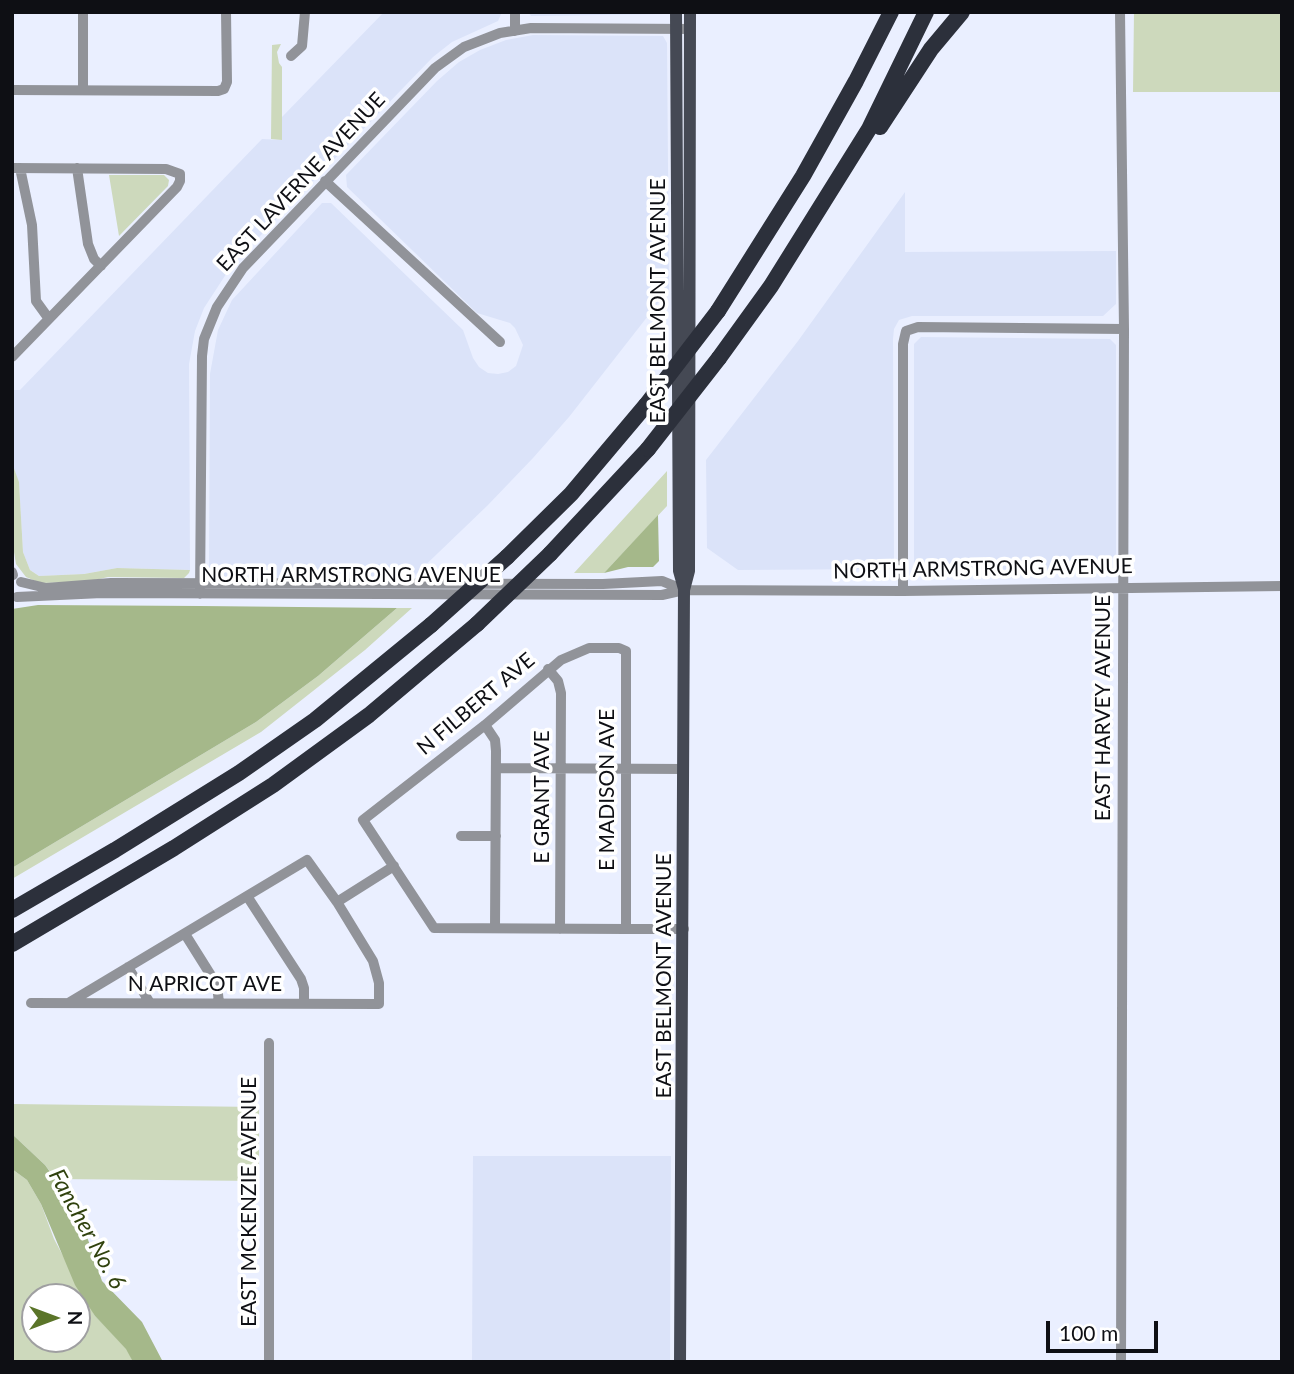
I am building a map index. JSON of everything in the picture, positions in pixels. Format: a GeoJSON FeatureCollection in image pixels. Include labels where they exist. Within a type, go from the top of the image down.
{"type":"FeatureCollection","features":[{"type":"Feature","properties":{"kind":"highway"},"geometry":{"type":"LineString","coordinates":[[832,124],[882,12]]}},
{"type":"Feature","properties":{"kind":"highway"},"geometry":{"type":"LineString","coordinates":[[12,910],[181,810],[249,767],[315,720],[431,625],[507,557],[571,494],[646,405],[718,311],[779,216],[832,124],[891,12]]}},
{"type":"Feature","properties":{"kind":"highway"},"geometry":{"type":"LineString","coordinates":[[12,944],[174,848],[273,785],[369,715],[477,624],[550,554],[648,449],[771,286],[869,129],[926,12]]}},
{"type":"Feature","properties":{"kind":"highway"},"geometry":{"type":"LineString","coordinates":[[815,217],[845,181],[931,49],[961,12]]}},
{"type":"Feature","properties":{"kind":"main road","name":"EAST BELMONT AVENUE"},"geometry":{"type":"LineString","coordinates":[[676,12],[678,572],[684,590]]}},
{"type":"Feature","properties":{"kind":"main road","name":"EAST BELMONT AVENUE"},"geometry":{"type":"LineString","coordinates":[[680,1362],[684,590],[689,571],[690,12]]}},
{"type":"Feature","properties":{"kind":"street"},"geometry":{"type":"LineString","coordinates":[[83,12],[83,90]]}},
{"type":"Feature","properties":{"kind":"street"},"geometry":{"type":"LineString","coordinates":[[12,90],[224,89],[227,82],[226,12]]}},
{"type":"Feature","properties":{"kind":"street"},"geometry":{"type":"LineString","coordinates":[[290,56],[302,46],[305,12]]}},
{"type":"Feature","properties":{"kind":"street"},"geometry":{"type":"LineString","coordinates":[[515,12],[515,31]]}},
{"type":"Feature","properties":{"kind":"street","name":"EAST HARVEY AVENUE"},"geometry":{"type":"LineString","coordinates":[[1120,12],[1124,329],[1121,1362]]}},
{"type":"Feature","properties":{"kind":"street","name":"EAST LAVERNE AVENUE"},"geometry":{"type":"LineString","coordinates":[[200,588],[200,372],[204,339],[217,307],[237,274],[435,68],[464,47],[500,33],[531,29],[690,29]]}},
{"type":"Feature","properties":{"kind":"street"},"geometry":{"type":"LineString","coordinates":[[12,357],[101,266],[177,187],[180,174],[166,169],[16,168],[32,225],[36,301],[49,319]]}},
{"type":"Feature","properties":{"kind":"street"},"geometry":{"type":"LineString","coordinates":[[77,168],[88,244],[94,259],[101,266]]}},
{"type":"Feature","properties":{"kind":"street"},"geometry":{"type":"LineString","coordinates":[[326,181],[500,342]]}},
{"type":"Feature","properties":{"kind":"street"},"geometry":{"type":"LineString","coordinates":[[904,591],[903,344],[906,331],[918,327],[1124,329]]}},
{"type":"Feature","properties":{"kind":"street"},"geometry":{"type":"LineString","coordinates":[[14,598],[21,592],[15,576]]}},
{"type":"Feature","properties":{"kind":"street","name":"NORTH ARMSTRONG AVENUE"},"geometry":{"type":"LineString","coordinates":[[15,576],[46,588],[111,583],[200,588]]}},
{"type":"Feature","properties":{"kind":"street","name":"NORTH ARMSTRONG AVENUE"},"geometry":{"type":"LineString","coordinates":[[14,598],[200,588],[603,584],[662,581],[684,590],[904,591],[1282,586]]}},
{"type":"Feature","properties":{"kind":"street","name":"N FILBERT AVE"},"geometry":{"type":"LineString","coordinates":[[394,866],[363,820],[485,725],[548,669],[570,655],[589,648],[612,647],[626,651]]}},
{"type":"Feature","properties":{"kind":"street","name":"E MADISON AVE"},"geometry":{"type":"LineString","coordinates":[[625,929],[626,651]]}},
{"type":"Feature","properties":{"kind":"street","name":"E GRANT AVE"},"geometry":{"type":"LineString","coordinates":[[548,669],[558,681],[561,693],[560,929]]}},
{"type":"Feature","properties":{"kind":"street"},"geometry":{"type":"LineString","coordinates":[[485,725],[495,740],[495,928]]}},
{"type":"Feature","properties":{"kind":"street"},"geometry":{"type":"LineString","coordinates":[[496,768],[684,769]]}},
{"type":"Feature","properties":{"kind":"street"},"geometry":{"type":"LineString","coordinates":[[461,836],[496,836]]}},
{"type":"Feature","properties":{"kind":"street"},"geometry":{"type":"LineString","coordinates":[[70,1002],[307,860],[337,902],[394,866],[434,928],[684,929]]}},
{"type":"Feature","properties":{"kind":"street"},"geometry":{"type":"LineString","coordinates":[[247,896],[301,979],[304,1004]]}},
{"type":"Feature","properties":{"kind":"street","name":"N APRICOT AVE"},"geometry":{"type":"LineString","coordinates":[[30,1003],[379,1004],[379,983],[373,961],[337,902]]}},
{"type":"Feature","properties":{"kind":"street"},"geometry":{"type":"LineString","coordinates":[[185,934],[217,985],[219,1003]]}},
{"type":"Feature","properties":{"kind":"street"},"geometry":{"type":"LineString","coordinates":[[128,967],[150,1003]]}},
{"type":"Feature","properties":{"kind":"street","name":"EAST MCKENZIE AVENUE"},"geometry":{"type":"LineString","coordinates":[[269,1043],[269,1362]]}},
{"type":"Feature","properties":{"kind":"shaded area"},"geometry":{"type":"Polygon","coordinates":[[[384,12],[502,12],[498,21],[452,42],[433,57],[232,265],[204,308],[195,331],[189,364],[190,570],[117,568],[84,574],[39,576],[30,570],[23,552],[19,483],[12,463],[12,390],[20,390],[262,139],[282,140],[282,117],[384,12]]]}},
{"type":"Feature","properties":{"kind":"shaded area"},"geometry":{"type":"Polygon","coordinates":[[[528,12],[666,12],[531,16],[528,12]]]}},
{"type":"Feature","properties":{"kind":"shaded area"},"geometry":{"type":"Polygon","coordinates":[[[1134,12],[1282,12],[1282,92],[1133,92],[1134,12]]]}},
{"type":"Feature","properties":{"kind":"shaded area"},"geometry":{"type":"Polygon","coordinates":[[[533,35],[663,36],[667,43],[669,289],[569,417],[533,458],[412,578],[214,578],[209,571],[210,374],[218,330],[232,300],[322,203],[331,203],[463,330],[479,367],[488,373],[498,374],[508,372],[516,366],[523,345],[515,328],[510,323],[477,313],[347,187],[346,175],[437,81],[459,62],[506,40],[533,35]]]}},
{"type":"Feature","properties":{"kind":"shaded area"},"geometry":{"type":"Polygon","coordinates":[[[281,44],[277,52],[282,67],[282,140],[271,139],[272,45],[281,44]]]}},
{"type":"Feature","properties":{"kind":"shaded area"},"geometry":{"type":"Polygon","coordinates":[[[109,175],[164,175],[169,180],[168,186],[119,236],[109,175]]]}},
{"type":"Feature","properties":{"kind":"shaded area"},"geometry":{"type":"Polygon","coordinates":[[[905,192],[905,252],[1116,251],[1116,304],[1103,316],[912,316],[899,320],[893,339],[894,563],[890,569],[738,570],[707,548],[706,460],[798,341],[905,192]]]}},
{"type":"Feature","properties":{"kind":"shaded area"},"geometry":{"type":"Polygon","coordinates":[[[921,337],[1110,339],[1116,345],[1116,554],[1100,569],[922,570],[914,565],[914,344],[921,337]]]}},
{"type":"Feature","properties":{"kind":"shaded area"},"geometry":{"type":"Polygon","coordinates":[[[12,463],[19,482],[23,552],[30,570],[39,576],[84,574],[117,568],[190,570],[189,573],[184,578],[108,577],[86,582],[40,583],[26,577],[16,564],[14,552],[12,463]]]}},
{"type":"Feature","properties":{"kind":"shaded area"},"geometry":{"type":"Polygon","coordinates":[[[667,471],[667,506],[604,573],[574,573],[667,471]]]}},
{"type":"Feature","properties":{"kind":"shaded area"},"geometry":{"type":"Polygon","coordinates":[[[658,515],[659,561],[653,567],[628,567],[604,573],[658,515]]]}},
{"type":"Feature","properties":{"kind":"shaded area"},"geometry":{"type":"Polygon","coordinates":[[[38,605],[397,608],[318,676],[256,722],[12,868],[12,609],[38,605]]]}},
{"type":"Feature","properties":{"kind":"shaded area"},"geometry":{"type":"Polygon","coordinates":[[[397,608],[412,608],[365,650],[261,732],[12,879],[12,868],[256,722],[318,676],[397,608]]]}},
{"type":"Feature","properties":{"kind":"shaded area"},"geometry":{"type":"Polygon","coordinates":[[[12,1104],[259,1107],[259,1181],[56,1179],[12,1134],[12,1104]]]}},
{"type":"Feature","properties":{"kind":"shaded area"},"geometry":{"type":"Polygon","coordinates":[[[12,1134],[45,1165],[78,1210],[102,1281],[142,1322],[163,1362],[133,1362],[126,1349],[95,1316],[91,1310],[91,1283],[74,1283],[41,1204],[27,1180],[12,1169],[12,1134]]]}},
{"type":"Feature","properties":{"kind":"shaded area"},"geometry":{"type":"Polygon","coordinates":[[[473,1156],[671,1156],[670,1362],[472,1362],[473,1156]]]}},
{"type":"Feature","properties":{"kind":"shaded area"},"geometry":{"type":"Polygon","coordinates":[[[12,1169],[27,1180],[41,1204],[54,1239],[77,1283],[21,1283],[21,1353],[91,1353],[91,1308],[127,1349],[133,1362],[12,1362],[12,1169]]]}},
{"type":"Feature","properties":{"kind":"water label","name":"Fancher No. 6"},"geometry":{"type":"Point","coordinates":[87,1229]}}]}
